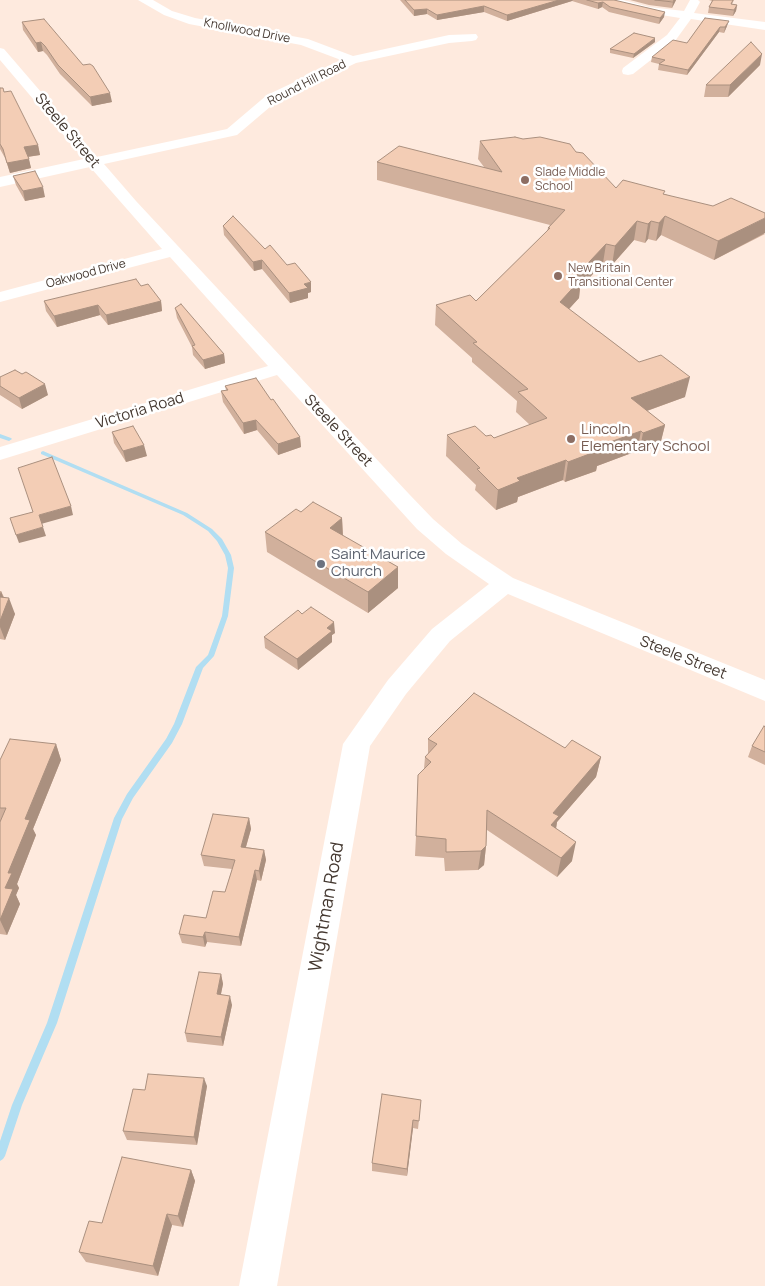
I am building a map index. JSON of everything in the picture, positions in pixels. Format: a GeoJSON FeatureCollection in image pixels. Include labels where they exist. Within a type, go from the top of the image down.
{"type":"FeatureCollection","features":[{"type":"Feature","properties":{"kind":"street","name":"Knollwood Drive"},"geometry":{"type":"LineString","coordinates":[[144,0],[168,12],[193,21],[304,42],[352,60]]}},
{"type":"Feature","properties":{"kind":"street"},"geometry":{"type":"LineString","coordinates":[[609,0],[650,10],[765,26]]}},
{"type":"Feature","properties":{"kind":"street"},"geometry":{"type":"LineString","coordinates":[[628,71],[671,38],[687,16],[695,0]]}},
{"type":"Feature","properties":{"kind":"street","name":"Round Hill Road"},"geometry":{"type":"LineString","coordinates":[[0,182],[232,132],[272,98],[352,60],[449,39],[472,37]]}},
{"type":"Feature","properties":{"kind":"street","name":"Steele Street"},"geometry":{"type":"LineString","coordinates":[[0,52],[173,251],[426,524],[471,561],[505,584],[765,691]]}},
{"type":"Feature","properties":{"kind":"street","name":"Oakwood Drive"},"geometry":{"type":"LineString","coordinates":[[0,297],[173,251]]}},
{"type":"Feature","properties":{"kind":"street","name":"Victoria Road"},"geometry":{"type":"LineString","coordinates":[[0,454],[280,368]]}},
{"type":"Feature","properties":{"kind":"street","name":"Wightman Road"},"geometry":{"type":"LineString","coordinates":[[258,1286],[357,744],[397,687],[441,635],[505,584]]}},
{"type":"Feature","properties":{"kind":"building"},"geometry":{"type":"Polygon","coordinates":[[[405,0],[559,0],[507,15],[484,6],[437,15],[427,9],[414,10],[405,0]]]}},
{"type":"Feature","properties":{"kind":"building"},"geometry":{"type":"Polygon","coordinates":[[[587,0],[614,0],[665,12],[660,18],[610,7],[603,2],[598,3],[587,0]]]}},
{"type":"Feature","properties":{"kind":"building"},"geometry":{"type":"Polygon","coordinates":[[[655,0],[674,0],[673,2],[655,0]]]}},
{"type":"Feature","properties":{"kind":"building"},"geometry":{"type":"Polygon","coordinates":[[[713,0],[733,0],[731,4],[737,5],[734,10],[709,7],[713,0]]]}},
{"type":"Feature","properties":{"kind":"building"},"geometry":{"type":"Polygon","coordinates":[[[705,18],[729,21],[725,27],[720,27],[688,70],[659,64],[665,60],[652,57],[673,40],[687,43],[705,18]]]}},
{"type":"Feature","properties":{"kind":"building"},"geometry":{"type":"Polygon","coordinates":[[[44,19],[83,65],[90,64],[93,66],[110,93],[90,97],[58,65],[41,42],[36,43],[22,22],[44,19]]]}},
{"type":"Feature","properties":{"kind":"building"},"geometry":{"type":"Polygon","coordinates":[[[634,33],[655,38],[634,54],[610,49],[634,33]]]}},
{"type":"Feature","properties":{"kind":"building"},"geometry":{"type":"Polygon","coordinates":[[[751,42],[762,54],[730,85],[706,85],[751,42]]]}},
{"type":"Feature","properties":{"kind":"building"},"geometry":{"type":"Polygon","coordinates":[[[0,88],[3,88],[4,92],[11,91],[38,145],[24,147],[29,159],[7,163],[0,144],[0,88]]]}},
{"type":"Feature","properties":{"kind":"building"},"geometry":{"type":"Polygon","coordinates":[[[515,137],[523,139],[540,137],[570,144],[576,152],[583,153],[616,188],[623,180],[665,191],[663,194],[713,206],[731,198],[765,213],[765,218],[718,241],[665,216],[659,223],[651,221],[648,224],[637,221],[615,246],[606,244],[575,277],[581,279],[560,302],[639,362],[661,355],[690,377],[631,398],[665,425],[643,433],[641,431],[596,447],[600,450],[517,478],[520,481],[498,490],[477,469],[480,468],[447,435],[475,426],[486,436],[491,435],[494,438],[547,418],[518,392],[528,389],[473,343],[477,342],[436,305],[470,295],[476,301],[550,228],[548,228],[565,210],[377,162],[399,146],[502,172],[480,141],[515,137]]]}},
{"type":"Feature","properties":{"kind":"building"},"geometry":{"type":"Polygon","coordinates":[[[35,171],[43,187],[23,191],[13,176],[35,171]]]}},
{"type":"Feature","properties":{"kind":"building"},"geometry":{"type":"Polygon","coordinates":[[[233,216],[265,249],[270,245],[287,265],[295,263],[311,282],[304,284],[308,288],[289,293],[262,260],[253,262],[223,226],[233,216]]]}},
{"type":"Feature","properties":{"kind":"building"},"geometry":{"type":"Polygon","coordinates":[[[136,279],[141,286],[148,284],[161,301],[106,315],[98,305],[54,316],[44,301],[136,279]]]}},
{"type":"Feature","properties":{"kind":"building"},"geometry":{"type":"Polygon","coordinates":[[[181,304],[224,354],[203,360],[192,346],[195,345],[175,308],[181,304]]]}},
{"type":"Feature","properties":{"kind":"building"},"geometry":{"type":"Polygon","coordinates":[[[15,370],[22,374],[26,372],[45,384],[19,398],[0,386],[0,377],[15,370]]]}},
{"type":"Feature","properties":{"kind":"building"},"geometry":{"type":"Polygon","coordinates":[[[256,378],[300,437],[278,444],[256,420],[243,423],[221,391],[228,390],[225,386],[256,378]]]}},
{"type":"Feature","properties":{"kind":"building"},"geometry":{"type":"Polygon","coordinates":[[[133,426],[144,445],[123,451],[112,432],[133,426]]]}},
{"type":"Feature","properties":{"kind":"building"},"geometry":{"type":"Polygon","coordinates":[[[52,457],[71,506],[39,515],[43,527],[16,535],[10,518],[33,512],[18,468],[52,457]]]}},
{"type":"Feature","properties":{"kind":"building"},"geometry":{"type":"Polygon","coordinates":[[[313,502],[342,518],[330,528],[398,567],[368,592],[265,532],[296,509],[301,512],[313,502]]]}},
{"type":"Feature","properties":{"kind":"building"},"geometry":{"type":"Polygon","coordinates":[[[0,597],[9,598],[0,621],[0,597]]]}},
{"type":"Feature","properties":{"kind":"building"},"geometry":{"type":"Polygon","coordinates":[[[311,607],[334,622],[327,628],[332,631],[297,659],[264,637],[298,610],[302,614],[311,607]]]}},
{"type":"Feature","properties":{"kind":"building"},"geometry":{"type":"Polygon","coordinates":[[[474,693],[565,748],[572,740],[601,757],[553,813],[559,816],[551,825],[576,842],[561,858],[487,810],[486,846],[481,851],[446,852],[446,839],[416,836],[418,775],[431,762],[425,757],[437,744],[428,739],[474,693]]]}},
{"type":"Feature","properties":{"kind":"building"},"geometry":{"type":"Polygon","coordinates":[[[765,727],[765,752],[752,746],[765,727]]]}},
{"type":"Feature","properties":{"kind":"building"},"geometry":{"type":"Polygon","coordinates":[[[10,739],[56,744],[25,819],[30,820],[8,873],[12,873],[5,888],[13,889],[0,920],[0,822],[6,808],[0,808],[0,760],[10,739]]]}},
{"type":"Feature","properties":{"kind":"building"},"geometry":{"type":"Polygon","coordinates":[[[213,814],[249,818],[241,847],[264,850],[259,871],[255,870],[239,937],[205,932],[203,937],[179,934],[184,915],[206,918],[213,891],[225,892],[235,860],[201,855],[213,814]]]}},
{"type":"Feature","properties":{"kind":"building"},"geometry":{"type":"Polygon","coordinates":[[[199,972],[221,974],[217,994],[230,996],[221,1037],[185,1033],[199,972]]]}},
{"type":"Feature","properties":{"kind":"building"},"geometry":{"type":"Polygon","coordinates":[[[148,1074],[204,1078],[194,1137],[123,1131],[133,1089],[145,1090],[148,1074]]]}},
{"type":"Feature","properties":{"kind":"building"},"geometry":{"type":"Polygon","coordinates":[[[382,1094],[421,1100],[419,1121],[413,1120],[407,1169],[372,1163],[382,1094]]]}},
{"type":"Feature","properties":{"kind":"building"},"geometry":{"type":"Polygon","coordinates":[[[122,1157],[191,1170],[178,1216],[167,1214],[153,1266],[79,1252],[89,1221],[102,1223],[122,1157]]]}},
{"type":"Feature","properties":{"kind":"waterway"},"geometry":{"type":"LineString","coordinates":[[0,436],[9,439]]}},
{"type":"Feature","properties":{"kind":"waterway"},"geometry":{"type":"LineString","coordinates":[[0,1156],[17,1105],[52,1023],[118,818],[130,796],[169,741],[178,724],[200,667],[211,656],[225,616],[231,568],[228,555],[220,540],[210,530],[185,514],[43,453]]}},
{"type":"Feature","properties":{"kind":"place","name":"Slade Middle School"},"geometry":{"type":"Point","coordinates":[525,180]}},
{"type":"Feature","properties":{"kind":"place","name":"New Britain Transitional Center"},"geometry":{"type":"Point","coordinates":[558,276]}},
{"type":"Feature","properties":{"kind":"place","name":"Lincoln Elementary School"},"geometry":{"type":"Point","coordinates":[571,439]}},
{"type":"Feature","properties":{"kind":"place","name":"Saint Maurice Church"},"geometry":{"type":"Point","coordinates":[321,564]}}]}
